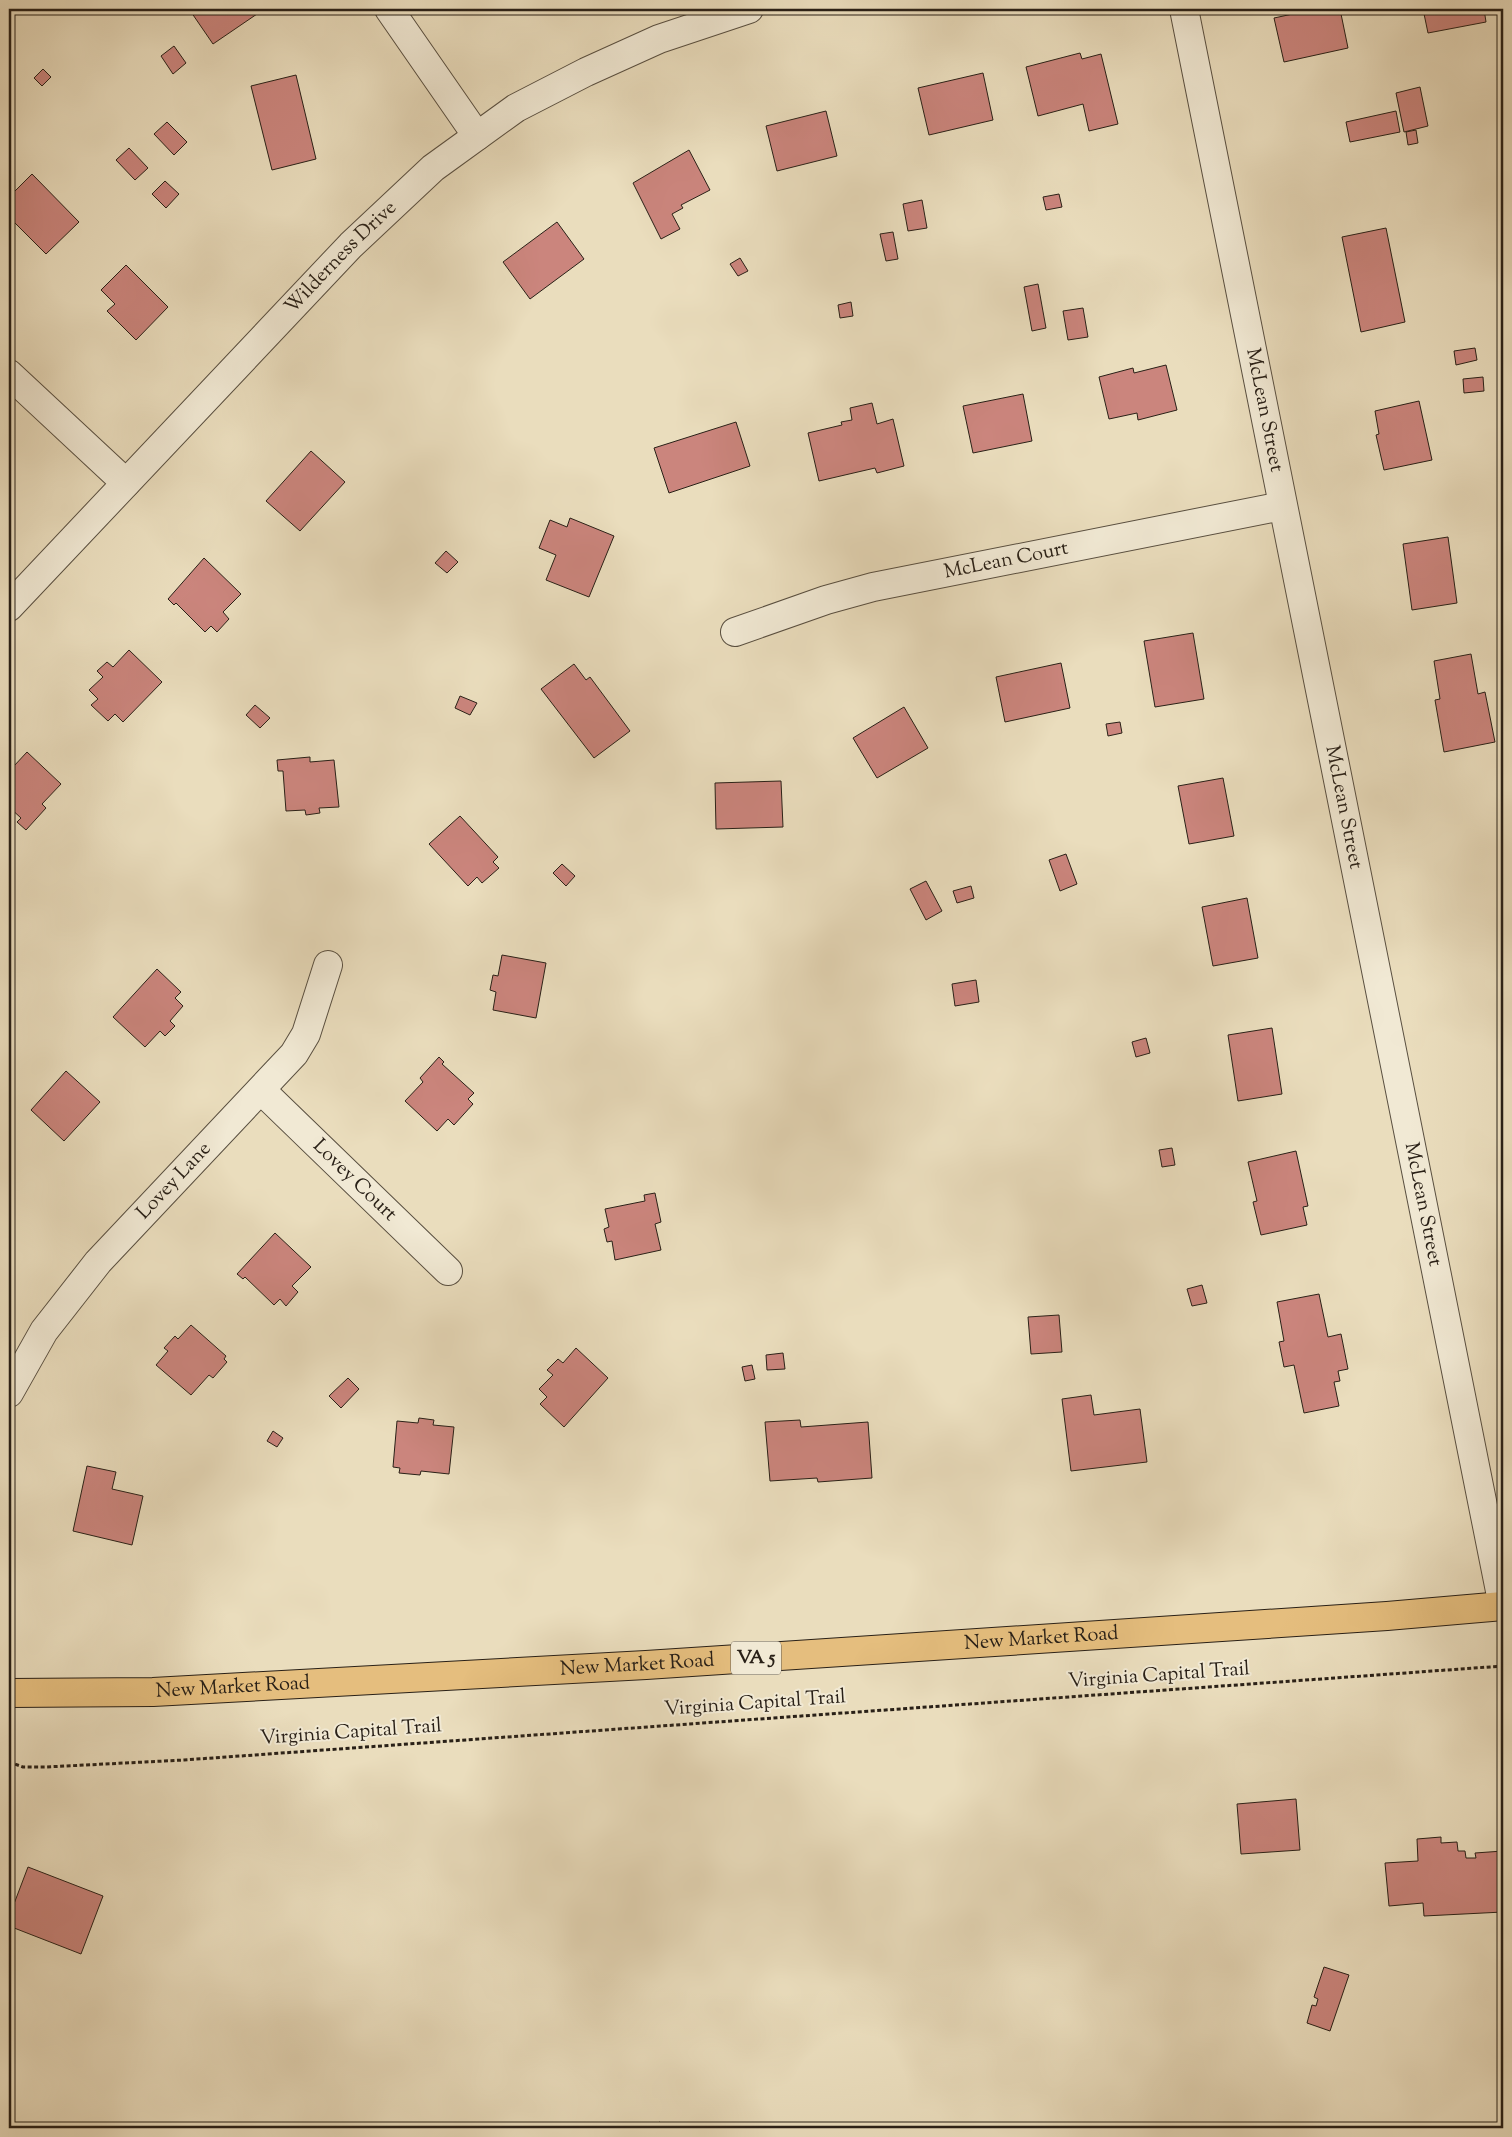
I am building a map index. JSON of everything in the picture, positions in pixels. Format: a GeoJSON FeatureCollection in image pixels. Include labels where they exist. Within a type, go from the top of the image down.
{"type":"FeatureCollection","features":[{"type":"Feature","properties":{"kind":"main road","name":"New Market Road"},"geometry":{"type":"LineString","coordinates":[[9,1693],[153,1692],[646,1665],[1387,1616],[1503,1606]]}},
{"type":"Feature","properties":{"kind":"street"},"geometry":{"type":"LineString","coordinates":[[389,9],[477,136]]}},
{"type":"Feature","properties":{"kind":"street","name":"Wilderness Drive"},"geometry":{"type":"LineString","coordinates":[[9,607],[351,245],[433,168],[516,108],[586,72],[660,39],[748,9]]}},
{"type":"Feature","properties":{"kind":"street","name":"McLean Street"},"geometry":{"type":"LineString","coordinates":[[1184,9],[1503,1606]]}},
{"type":"Feature","properties":{"kind":"street"},"geometry":{"type":"LineString","coordinates":[[9,374],[126,483]]}},
{"type":"Feature","properties":{"kind":"street","name":"McLean Court"},"geometry":{"type":"LineString","coordinates":[[735,632],[826,600],[873,588],[1282,506]]}},
{"type":"Feature","properties":{"kind":"street","name":"Lovey Lane"},"geometry":{"type":"LineString","coordinates":[[9,1393],[44,1331],[98,1262],[294,1054],[306,1034],[328,965]]}},
{"type":"Feature","properties":{"kind":"street","name":"Lovey Court"},"geometry":{"type":"LineString","coordinates":[[261,1090],[448,1271]]}},
{"type":"Feature","properties":{"kind":"path","name":"Virginia Capital Trail"},"geometry":{"type":"LineString","coordinates":[[9,1762],[23,1767],[46,1767],[184,1760],[1503,1666]]}},
{"type":"Feature","properties":{"kind":"building"},"geometry":{"type":"Polygon","coordinates":[[[189,9],[253,9],[257,14],[213,44],[189,9]]]}},
{"type":"Feature","properties":{"kind":"building"},"geometry":{"type":"Polygon","coordinates":[[[1316,9],[1340,9],[1348,48],[1284,62],[1274,18],[1316,9]]]}},
{"type":"Feature","properties":{"kind":"building"},"geometry":{"type":"Polygon","coordinates":[[[1423,9],[1484,9],[1486,22],[1428,33],[1423,9]]]}},
{"type":"Feature","properties":{"kind":"building"},"geometry":{"type":"Polygon","coordinates":[[[174,46],[186,63],[173,74],[161,56],[174,46]]]}},
{"type":"Feature","properties":{"kind":"building"},"geometry":{"type":"Polygon","coordinates":[[[1080,53],[1082,59],[1101,54],[1118,124],[1089,131],[1083,104],[1038,116],[1026,67],[1080,53]]]}},
{"type":"Feature","properties":{"kind":"building"},"geometry":{"type":"Polygon","coordinates":[[[43,69],[51,77],[42,86],[34,78],[43,69]]]}},
{"type":"Feature","properties":{"kind":"building"},"geometry":{"type":"Polygon","coordinates":[[[983,73],[993,120],[929,135],[918,88],[983,73]]]}},
{"type":"Feature","properties":{"kind":"building"},"geometry":{"type":"Polygon","coordinates":[[[296,75],[316,159],[272,170],[251,86],[296,75]]]}},
{"type":"Feature","properties":{"kind":"building"},"geometry":{"type":"Polygon","coordinates":[[[1420,87],[1428,126],[1404,132],[1396,93],[1420,87]]]}},
{"type":"Feature","properties":{"kind":"building"},"geometry":{"type":"Polygon","coordinates":[[[826,111],[837,156],[777,171],[766,126],[826,111]]]}},
{"type":"Feature","properties":{"kind":"building"},"geometry":{"type":"Polygon","coordinates":[[[1396,111],[1400,132],[1350,142],[1346,122],[1396,111]]]}},
{"type":"Feature","properties":{"kind":"building"},"geometry":{"type":"Polygon","coordinates":[[[167,122],[187,142],[174,155],[154,134],[167,122]]]}},
{"type":"Feature","properties":{"kind":"building"},"geometry":{"type":"Polygon","coordinates":[[[1416,130],[1418,143],[1408,145],[1406,132],[1416,130]]]}},
{"type":"Feature","properties":{"kind":"building"},"geometry":{"type":"Polygon","coordinates":[[[129,148],[148,168],[135,180],[116,160],[129,148]]]}},
{"type":"Feature","properties":{"kind":"building"},"geometry":{"type":"Polygon","coordinates":[[[689,150],[710,190],[681,205],[683,208],[672,214],[680,229],[661,239],[633,183],[689,150]]]}},
{"type":"Feature","properties":{"kind":"building"},"geometry":{"type":"Polygon","coordinates":[[[32,174],[79,222],[46,254],[9,217],[9,197],[32,174]]]}},
{"type":"Feature","properties":{"kind":"building"},"geometry":{"type":"Polygon","coordinates":[[[165,181],[179,194],[166,208],[152,194],[165,181]]]}},
{"type":"Feature","properties":{"kind":"building"},"geometry":{"type":"Polygon","coordinates":[[[1059,194],[1062,207],[1046,210],[1043,197],[1059,194]]]}},
{"type":"Feature","properties":{"kind":"building"},"geometry":{"type":"Polygon","coordinates":[[[922,200],[927,228],[908,231],[903,204],[922,200]]]}},
{"type":"Feature","properties":{"kind":"building"},"geometry":{"type":"Polygon","coordinates":[[[557,222],[584,259],[530,299],[503,262],[557,222]]]}},
{"type":"Feature","properties":{"kind":"building"},"geometry":{"type":"Polygon","coordinates":[[[1386,228],[1405,322],[1361,332],[1342,237],[1386,228]]]}},
{"type":"Feature","properties":{"kind":"building"},"geometry":{"type":"Polygon","coordinates":[[[893,232],[898,259],[886,261],[880,234],[893,232]]]}},
{"type":"Feature","properties":{"kind":"building"},"geometry":{"type":"Polygon","coordinates":[[[740,258],[748,271],[738,276],[730,264],[740,258]]]}},
{"type":"Feature","properties":{"kind":"building"},"geometry":{"type":"Polygon","coordinates":[[[126,265],[168,307],[136,340],[107,311],[115,304],[101,290],[126,265]]]}},
{"type":"Feature","properties":{"kind":"building"},"geometry":{"type":"Polygon","coordinates":[[[1038,284],[1046,328],[1032,331],[1024,287],[1038,284]]]}},
{"type":"Feature","properties":{"kind":"building"},"geometry":{"type":"Polygon","coordinates":[[[851,302],[853,316],[840,318],[838,305],[851,302]]]}},
{"type":"Feature","properties":{"kind":"building"},"geometry":{"type":"Polygon","coordinates":[[[1083,308],[1088,337],[1068,340],[1063,311],[1083,308]]]}},
{"type":"Feature","properties":{"kind":"building"},"geometry":{"type":"Polygon","coordinates":[[[1475,348],[1477,360],[1456,365],[1454,351],[1475,348]]]}},
{"type":"Feature","properties":{"kind":"building"},"geometry":{"type":"Polygon","coordinates":[[[1166,365],[1177,410],[1138,420],[1137,413],[1109,419],[1099,377],[1133,368],[1134,373],[1166,365]]]}},
{"type":"Feature","properties":{"kind":"building"},"geometry":{"type":"Polygon","coordinates":[[[1483,377],[1484,391],[1464,393],[1463,379],[1483,377]]]}},
{"type":"Feature","properties":{"kind":"building"},"geometry":{"type":"Polygon","coordinates":[[[1023,394],[1032,441],[973,453],[963,406],[1023,394]]]}},
{"type":"Feature","properties":{"kind":"building"},"geometry":{"type":"Polygon","coordinates":[[[1419,401],[1432,460],[1384,470],[1376,435],[1379,434],[1375,411],[1419,401]]]}},
{"type":"Feature","properties":{"kind":"building"},"geometry":{"type":"Polygon","coordinates":[[[872,403],[877,424],[893,419],[904,466],[877,473],[875,468],[819,481],[808,433],[842,425],[841,422],[852,420],[850,408],[872,403]]]}},
{"type":"Feature","properties":{"kind":"building"},"geometry":{"type":"Polygon","coordinates":[[[736,422],[750,466],[669,493],[654,448],[736,422]]]}},
{"type":"Feature","properties":{"kind":"building"},"geometry":{"type":"Polygon","coordinates":[[[311,451],[345,482],[300,531],[266,501],[311,451]]]}},
{"type":"Feature","properties":{"kind":"building"},"geometry":{"type":"Polygon","coordinates":[[[570,518],[614,536],[589,597],[546,580],[556,555],[539,548],[550,520],[567,527],[570,518]]]}},
{"type":"Feature","properties":{"kind":"building"},"geometry":{"type":"Polygon","coordinates":[[[1448,537],[1457,603],[1412,610],[1403,544],[1448,537]]]}},
{"type":"Feature","properties":{"kind":"building"},"geometry":{"type":"Polygon","coordinates":[[[446,551],[458,562],[447,573],[435,563],[446,551]]]}},
{"type":"Feature","properties":{"kind":"building"},"geometry":{"type":"Polygon","coordinates":[[[204,558],[241,594],[223,612],[229,619],[217,632],[211,626],[205,632],[176,603],[174,605],[168,599],[204,558]]]}},
{"type":"Feature","properties":{"kind":"building"},"geometry":{"type":"Polygon","coordinates":[[[1193,633],[1204,699],[1155,707],[1144,641],[1193,633]]]}},
{"type":"Feature","properties":{"kind":"building"},"geometry":{"type":"Polygon","coordinates":[[[129,650],[162,682],[123,722],[115,714],[108,721],[91,705],[98,699],[89,690],[103,677],[97,671],[107,662],[113,667],[129,650]]]}},
{"type":"Feature","properties":{"kind":"building"},"geometry":{"type":"Polygon","coordinates":[[[1471,654],[1478,694],[1485,692],[1495,742],[1444,752],[1435,700],[1440,699],[1434,661],[1471,654]]]}},
{"type":"Feature","properties":{"kind":"building"},"geometry":{"type":"Polygon","coordinates":[[[1061,663],[1070,708],[1005,722],[996,677],[1061,663]]]}},
{"type":"Feature","properties":{"kind":"building"},"geometry":{"type":"Polygon","coordinates":[[[574,664],[586,680],[590,677],[630,731],[594,758],[541,689],[574,664]]]}},
{"type":"Feature","properties":{"kind":"building"},"geometry":{"type":"Polygon","coordinates":[[[460,696],[477,703],[470,715],[455,708],[460,696]]]}},
{"type":"Feature","properties":{"kind":"building"},"geometry":{"type":"Polygon","coordinates":[[[255,705],[270,718],[260,728],[246,715],[255,705]]]}},
{"type":"Feature","properties":{"kind":"building"},"geometry":{"type":"Polygon","coordinates":[[[904,707],[928,748],[877,778],[853,738],[904,707]]]}},
{"type":"Feature","properties":{"kind":"building"},"geometry":{"type":"Polygon","coordinates":[[[1120,722],[1122,733],[1108,736],[1106,724],[1120,722]]]}},
{"type":"Feature","properties":{"kind":"building"},"geometry":{"type":"Polygon","coordinates":[[[27,752],[61,784],[42,804],[46,808],[26,830],[17,822],[21,818],[9,807],[9,762],[14,766],[27,752]]]}},
{"type":"Feature","properties":{"kind":"building"},"geometry":{"type":"Polygon","coordinates":[[[310,757],[310,762],[334,760],[339,807],[319,808],[320,813],[306,815],[305,810],[286,811],[283,771],[278,771],[277,760],[310,757]]]}},
{"type":"Feature","properties":{"kind":"building"},"geometry":{"type":"Polygon","coordinates":[[[1223,778],[1234,836],[1189,844],[1178,786],[1223,778]]]}},
{"type":"Feature","properties":{"kind":"building"},"geometry":{"type":"Polygon","coordinates":[[[781,781],[783,827],[716,829],[715,783],[781,781]]]}},
{"type":"Feature","properties":{"kind":"building"},"geometry":{"type":"Polygon","coordinates":[[[460,816],[498,857],[493,862],[499,868],[482,883],[477,877],[468,886],[429,844],[460,816]]]}},
{"type":"Feature","properties":{"kind":"building"},"geometry":{"type":"Polygon","coordinates":[[[1066,854],[1077,884],[1060,891],[1049,860],[1066,854]]]}},
{"type":"Feature","properties":{"kind":"building"},"geometry":{"type":"Polygon","coordinates":[[[562,864],[575,876],[566,886],[553,873],[562,864]]]}},
{"type":"Feature","properties":{"kind":"building"},"geometry":{"type":"Polygon","coordinates":[[[926,881],[942,911],[926,920],[910,889],[926,881]]]}},
{"type":"Feature","properties":{"kind":"building"},"geometry":{"type":"Polygon","coordinates":[[[971,886],[974,898],[957,903],[953,891],[971,886]]]}},
{"type":"Feature","properties":{"kind":"building"},"geometry":{"type":"Polygon","coordinates":[[[1247,898],[1258,958],[1213,966],[1202,907],[1247,898]]]}},
{"type":"Feature","properties":{"kind":"building"},"geometry":{"type":"Polygon","coordinates":[[[502,955],[546,963],[536,1018],[493,1010],[496,992],[490,990],[493,975],[498,976],[502,955]]]}},
{"type":"Feature","properties":{"kind":"building"},"geometry":{"type":"Polygon","coordinates":[[[157,969],[181,992],[175,998],[183,1006],[170,1021],[175,1026],[165,1036],[160,1031],[145,1047],[113,1017],[157,969]]]}},
{"type":"Feature","properties":{"kind":"building"},"geometry":{"type":"Polygon","coordinates":[[[976,980],[979,1002],[955,1006],[952,984],[976,980]]]}},
{"type":"Feature","properties":{"kind":"building"},"geometry":{"type":"Polygon","coordinates":[[[1272,1028],[1282,1094],[1238,1101],[1228,1035],[1272,1028]]]}},
{"type":"Feature","properties":{"kind":"building"},"geometry":{"type":"Polygon","coordinates":[[[1146,1038],[1150,1053],[1136,1057],[1132,1042],[1146,1038]]]}},
{"type":"Feature","properties":{"kind":"building"},"geometry":{"type":"Polygon","coordinates":[[[439,1057],[444,1062],[442,1064],[474,1093],[468,1099],[473,1104],[454,1125],[448,1119],[437,1131],[405,1101],[423,1082],[420,1078],[439,1057]]]}},
{"type":"Feature","properties":{"kind":"building"},"geometry":{"type":"Polygon","coordinates":[[[66,1071],[100,1102],[64,1141],[31,1110],[66,1071]]]}},
{"type":"Feature","properties":{"kind":"building"},"geometry":{"type":"Polygon","coordinates":[[[1172,1148],[1175,1165],[1162,1167],[1159,1150],[1172,1148]]]}},
{"type":"Feature","properties":{"kind":"building"},"geometry":{"type":"Polygon","coordinates":[[[1296,1151],[1308,1206],[1303,1207],[1307,1225],[1261,1235],[1253,1202],[1257,1201],[1248,1162],[1296,1151]]]}},
{"type":"Feature","properties":{"kind":"building"},"geometry":{"type":"Polygon","coordinates":[[[655,1193],[661,1222],[655,1224],[661,1250],[615,1260],[612,1241],[607,1242],[604,1229],[609,1227],[605,1209],[645,1201],[644,1195],[655,1193]]]}},
{"type":"Feature","properties":{"kind":"building"},"geometry":{"type":"Polygon","coordinates":[[[275,1233],[311,1267],[292,1286],[298,1292],[286,1306],[280,1299],[274,1305],[245,1277],[243,1279],[237,1274],[275,1233]]]}},
{"type":"Feature","properties":{"kind":"building"},"geometry":{"type":"Polygon","coordinates":[[[1202,1285],[1207,1303],[1192,1306],[1187,1289],[1202,1285]]]}},
{"type":"Feature","properties":{"kind":"building"},"geometry":{"type":"Polygon","coordinates":[[[1319,1294],[1328,1337],[1341,1334],[1348,1369],[1338,1371],[1340,1381],[1334,1382],[1339,1406],[1304,1413],[1294,1365],[1284,1367],[1279,1342],[1284,1341],[1277,1302],[1319,1294]]]}},
{"type":"Feature","properties":{"kind":"building"},"geometry":{"type":"Polygon","coordinates":[[[1059,1315],[1062,1352],[1031,1354],[1028,1317],[1059,1315]]]}},
{"type":"Feature","properties":{"kind":"building"},"geometry":{"type":"Polygon","coordinates":[[[191,1325],[226,1356],[224,1359],[227,1362],[213,1378],[209,1375],[191,1395],[156,1365],[168,1351],[164,1348],[175,1336],[178,1339],[191,1325]]]}},
{"type":"Feature","properties":{"kind":"building"},"geometry":{"type":"Polygon","coordinates":[[[576,1348],[608,1378],[564,1427],[540,1404],[547,1397],[539,1389],[553,1375],[547,1370],[558,1359],[563,1363],[576,1348]]]}},
{"type":"Feature","properties":{"kind":"building"},"geometry":{"type":"Polygon","coordinates":[[[783,1353],[785,1369],[767,1370],[766,1355],[783,1353]]]}},
{"type":"Feature","properties":{"kind":"building"},"geometry":{"type":"Polygon","coordinates":[[[752,1365],[755,1379],[745,1381],[742,1367],[752,1365]]]}},
{"type":"Feature","properties":{"kind":"building"},"geometry":{"type":"Polygon","coordinates":[[[348,1378],[359,1389],[341,1408],[329,1396],[348,1378]]]}},
{"type":"Feature","properties":{"kind":"building"},"geometry":{"type":"Polygon","coordinates":[[[1091,1395],[1094,1415],[1140,1409],[1147,1462],[1071,1471],[1062,1399],[1091,1395]]]}},
{"type":"Feature","properties":{"kind":"building"},"geometry":{"type":"Polygon","coordinates":[[[419,1418],[434,1420],[433,1425],[454,1427],[449,1474],[421,1471],[420,1475],[399,1473],[400,1468],[393,1467],[397,1421],[418,1423],[419,1418]]]}},
{"type":"Feature","properties":{"kind":"building"},"geometry":{"type":"Polygon","coordinates":[[[800,1420],[801,1427],[868,1422],[872,1478],[818,1482],[817,1478],[770,1481],[765,1422],[800,1420]]]}},
{"type":"Feature","properties":{"kind":"building"},"geometry":{"type":"Polygon","coordinates":[[[273,1431],[283,1438],[277,1447],[267,1441],[273,1431]]]}},
{"type":"Feature","properties":{"kind":"building"},"geometry":{"type":"Polygon","coordinates":[[[87,1466],[116,1472],[112,1489],[143,1496],[132,1545],[73,1531],[87,1466]]]}},
{"type":"Feature","properties":{"kind":"building"},"geometry":{"type":"Polygon","coordinates":[[[1296,1799],[1300,1850],[1241,1854],[1237,1804],[1296,1799]]]}},
{"type":"Feature","properties":{"kind":"building"},"geometry":{"type":"Polygon","coordinates":[[[1441,1837],[1441,1843],[1457,1842],[1458,1851],[1465,1851],[1466,1858],[1476,1858],[1475,1853],[1503,1851],[1503,1912],[1424,1916],[1423,1903],[1389,1906],[1385,1863],[1418,1861],[1417,1839],[1441,1837]]]}},
{"type":"Feature","properties":{"kind":"building"},"geometry":{"type":"Polygon","coordinates":[[[28,1867],[103,1896],[81,1954],[9,1926],[9,1917],[28,1867]]]}},
{"type":"Feature","properties":{"kind":"building"},"geometry":{"type":"Polygon","coordinates":[[[1324,1967],[1349,1975],[1330,2031],[1307,2023],[1312,2005],[1316,2006],[1318,1999],[1314,1997],[1324,1967]]]}},
{"type":"Feature","properties":{"kind":"building"},"geometry":{"type":"Polygon","coordinates":[[[659,2122],[673,2128],[656,2128],[659,2122]]]}}]}
